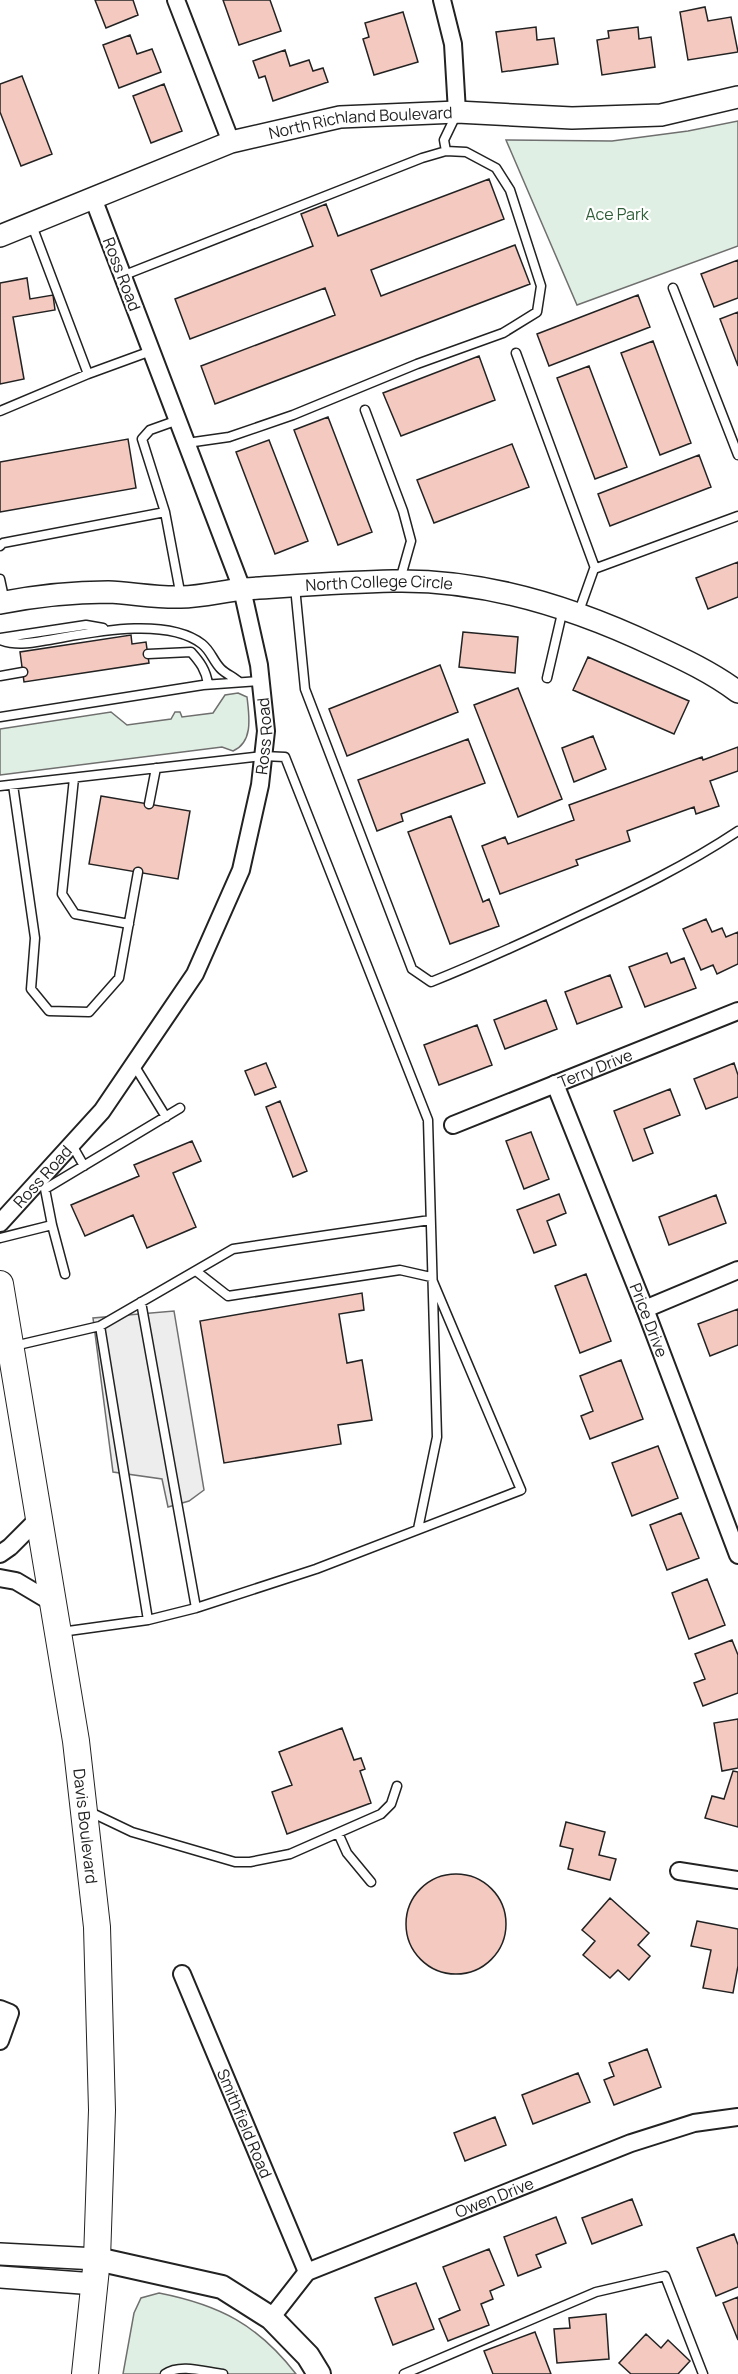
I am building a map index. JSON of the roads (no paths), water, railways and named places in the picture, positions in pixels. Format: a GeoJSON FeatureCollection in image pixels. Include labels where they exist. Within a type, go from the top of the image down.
{"type":"FeatureCollection","features":[{"type":"Feature","properties":{"kind":"main road","name":"Davis Boulevard"},"geometry":{"type":"LineString","coordinates":[[0,1284],[76,1741],[97,1927],[102,2087],[96,2271],[85,2374]]}},
{"type":"Feature","properties":{"kind":"main road"},"geometry":{"type":"LineString","coordinates":[[96,2271],[144,2270],[222,2287],[271,2318],[308,2356],[319,2374]]}},
{"type":"Feature","properties":{"kind":"street"},"geometry":{"type":"LineString","coordinates":[[176,0],[231,142]]}},
{"type":"Feature","properties":{"kind":"street"},"geometry":{"type":"LineString","coordinates":[[442,0],[453,44],[457,112]]}},
{"type":"Feature","properties":{"kind":"street","name":"North Richland Boulevard"},"geometry":{"type":"LineString","coordinates":[[0,236],[231,142],[340,117],[457,112],[572,118],[662,115],[738,97]]}},
{"type":"Feature","properties":{"kind":"street","name":"Ross Road"},"geometry":{"type":"LineString","coordinates":[[0,1223],[102,1111],[195,974],[241,870],[260,785],[266,731],[261,681],[242,589],[93,198]]}},
{"type":"Feature","properties":{"kind":"street","name":"North College Circle"},"geometry":{"type":"LineString","coordinates":[[2,602],[60,594],[99,592],[181,597],[242,589],[295,586],[399,581],[447,582],[500,591],[571,611],[682,658],[738,692]]}},
{"type":"Feature","properties":{"kind":"street","name":"Terry Drive"},"geometry":{"type":"LineString","coordinates":[[453,1125],[738,1011]]}},
{"type":"Feature","properties":{"kind":"street","name":"Price Drive"},"geometry":{"type":"LineString","coordinates":[[555,1084],[734,1535],[738,1555]]}},
{"type":"Feature","properties":{"kind":"street"},"geometry":{"type":"LineString","coordinates":[[645,1309],[738,1270]]}},
{"type":"Feature","properties":{"kind":"street"},"geometry":{"type":"LineString","coordinates":[[0,1554],[39,1518]]}},
{"type":"Feature","properties":{"kind":"street"},"geometry":{"type":"LineString","coordinates":[[0,1578],[16,1581],[53,1603]]}},
{"type":"Feature","properties":{"kind":"street"},"geometry":{"type":"LineString","coordinates":[[679,1871],[738,1880]]}},
{"type":"Feature","properties":{"kind":"street","name":"Smithfield Road"},"geometry":{"type":"LineString","coordinates":[[182,1974],[307,2272]]}},
{"type":"Feature","properties":{"kind":"street"},"geometry":{"type":"LineString","coordinates":[[0,2041],[5,2011]]}},
{"type":"Feature","properties":{"kind":"street","name":"Owen Drive"},"geometry":{"type":"LineString","coordinates":[[307,2272],[631,2143],[694,2123],[738,2117]]}},
{"type":"Feature","properties":{"kind":"street"},"geometry":{"type":"LineString","coordinates":[[0,2254],[96,2271]]}},
{"type":"Feature","properties":{"kind":"street"},"geometry":{"type":"LineString","coordinates":[[0,2277],[96,2271]]}},
{"type":"Feature","properties":{"kind":"street"},"geometry":{"type":"LineString","coordinates":[[271,2318],[307,2272]]}},
{"type":"Feature","properties":{"kind":"lane"},"geometry":{"type":"LineString","coordinates":[[446,152],[444,140],[457,112]]}},
{"type":"Feature","properties":{"kind":"lane"},"geometry":{"type":"LineString","coordinates":[[122,276],[422,158],[446,152],[466,152],[496,168],[510,190],[541,286],[537,312],[503,333],[417,364],[293,415],[229,437],[187,443]]}},
{"type":"Feature","properties":{"kind":"lane"},"geometry":{"type":"LineString","coordinates":[[31,223],[88,374]]}},
{"type":"Feature","properties":{"kind":"lane"},"geometry":{"type":"LineString","coordinates":[[673,288],[738,455]]}},
{"type":"Feature","properties":{"kind":"lane"},"geometry":{"type":"LineString","coordinates":[[0,411],[88,374],[152,351]]}},
{"type":"Feature","properties":{"kind":"lane"},"geometry":{"type":"LineString","coordinates":[[516,353],[595,568]]}},
{"type":"Feature","properties":{"kind":"lane"},"geometry":{"type":"LineString","coordinates":[[365,410],[403,512],[411,541],[399,581]]}},
{"type":"Feature","properties":{"kind":"lane"},"geometry":{"type":"LineString","coordinates":[[178,420],[150,430],[142,439],[165,512],[181,597]]}},
{"type":"Feature","properties":{"kind":"lane"},"geometry":{"type":"LineString","coordinates":[[0,546],[3,543],[165,512]]}},
{"type":"Feature","properties":{"kind":"lane"},"geometry":{"type":"LineString","coordinates":[[547,678],[571,611],[595,568],[738,516]]}},
{"type":"Feature","properties":{"kind":"lane"},"geometry":{"type":"LineString","coordinates":[[0,579],[2,602]]}},
{"type":"Feature","properties":{"kind":"lane"},"geometry":{"type":"LineString","coordinates":[[295,586],[305,689],[412,969],[431,982],[488,960],[644,886],[704,853],[738,831]]}},
{"type":"Feature","properties":{"kind":"lane"},"geometry":{"type":"LineString","coordinates":[[0,639],[16,645],[109,630],[162,631],[191,638],[207,648],[222,670],[239,682]]}},
{"type":"Feature","properties":{"kind":"lane"},"geometry":{"type":"LineString","coordinates":[[148,654],[190,652],[204,669],[208,684]]}},
{"type":"Feature","properties":{"kind":"lane"},"geometry":{"type":"LineString","coordinates":[[0,676],[23,672]]}},
{"type":"Feature","properties":{"kind":"lane"},"geometry":{"type":"LineString","coordinates":[[0,717],[208,684],[261,681]]}},
{"type":"Feature","properties":{"kind":"lane"},"geometry":{"type":"LineString","coordinates":[[0,786],[263,756],[285,757],[428,1120],[436,1437],[418,1529]]}},
{"type":"Feature","properties":{"kind":"lane"},"geometry":{"type":"LineString","coordinates":[[149,804],[156,768]]}},
{"type":"Feature","properties":{"kind":"lane"},"geometry":{"type":"LineString","coordinates":[[74,778],[62,894],[75,914],[129,924]]}},
{"type":"Feature","properties":{"kind":"lane"},"geometry":{"type":"LineString","coordinates":[[13,785],[34,938],[31,989],[49,1011],[89,1012],[119,978],[138,872]]}},
{"type":"Feature","properties":{"kind":"lane"},"geometry":{"type":"LineString","coordinates":[[134,1065],[165,1117]]}},
{"type":"Feature","properties":{"kind":"lane"},"geometry":{"type":"LineString","coordinates":[[65,1274],[45,1189],[180,1108]]}},
{"type":"Feature","properties":{"kind":"lane"},"geometry":{"type":"LineString","coordinates":[[72,1145],[84,1166]]}},
{"type":"Feature","properties":{"kind":"lane"},"geometry":{"type":"LineString","coordinates":[[10,1346],[100,1326],[234,1249],[430,1220]]}},
{"type":"Feature","properties":{"kind":"lane"},"geometry":{"type":"LineString","coordinates":[[0,1238],[52,1225]]}},
{"type":"Feature","properties":{"kind":"lane"},"geometry":{"type":"LineString","coordinates":[[196,1270],[228,1296],[400,1270],[431,1277]]}},
{"type":"Feature","properties":{"kind":"lane"},"geometry":{"type":"LineString","coordinates":[[58,1633],[148,1620],[196,1608],[316,1569],[521,1490],[431,1277]]}},
{"type":"Feature","properties":{"kind":"lane"},"geometry":{"type":"LineString","coordinates":[[141,1302],[196,1608]]}},
{"type":"Feature","properties":{"kind":"lane"},"geometry":{"type":"LineString","coordinates":[[100,1326],[148,1620]]}},
{"type":"Feature","properties":{"kind":"lane"},"geometry":{"type":"LineString","coordinates":[[85,1809],[132,1832],[235,1862],[250,1862],[290,1854],[381,1814],[391,1804],[397,1786]]}},
{"type":"Feature","properties":{"kind":"lane"},"geometry":{"type":"LineString","coordinates":[[338,1833],[347,1853],[370,1882]]}},
{"type":"Feature","properties":{"kind":"lane"},"geometry":{"type":"LineString","coordinates":[[404,2374],[596,2292],[665,2276],[703,2374]]}},
{"type":"Feature","properties":{"kind":"lane"},"geometry":{"type":"LineString","coordinates":[[165,2374],[172,2369],[180,2368],[224,2374]]}},
{"type":"Feature","properties":{"kind":"park label","name":"Ace Park"},"geometry":{"type":"Point","coordinates":[617,214]}}]}
